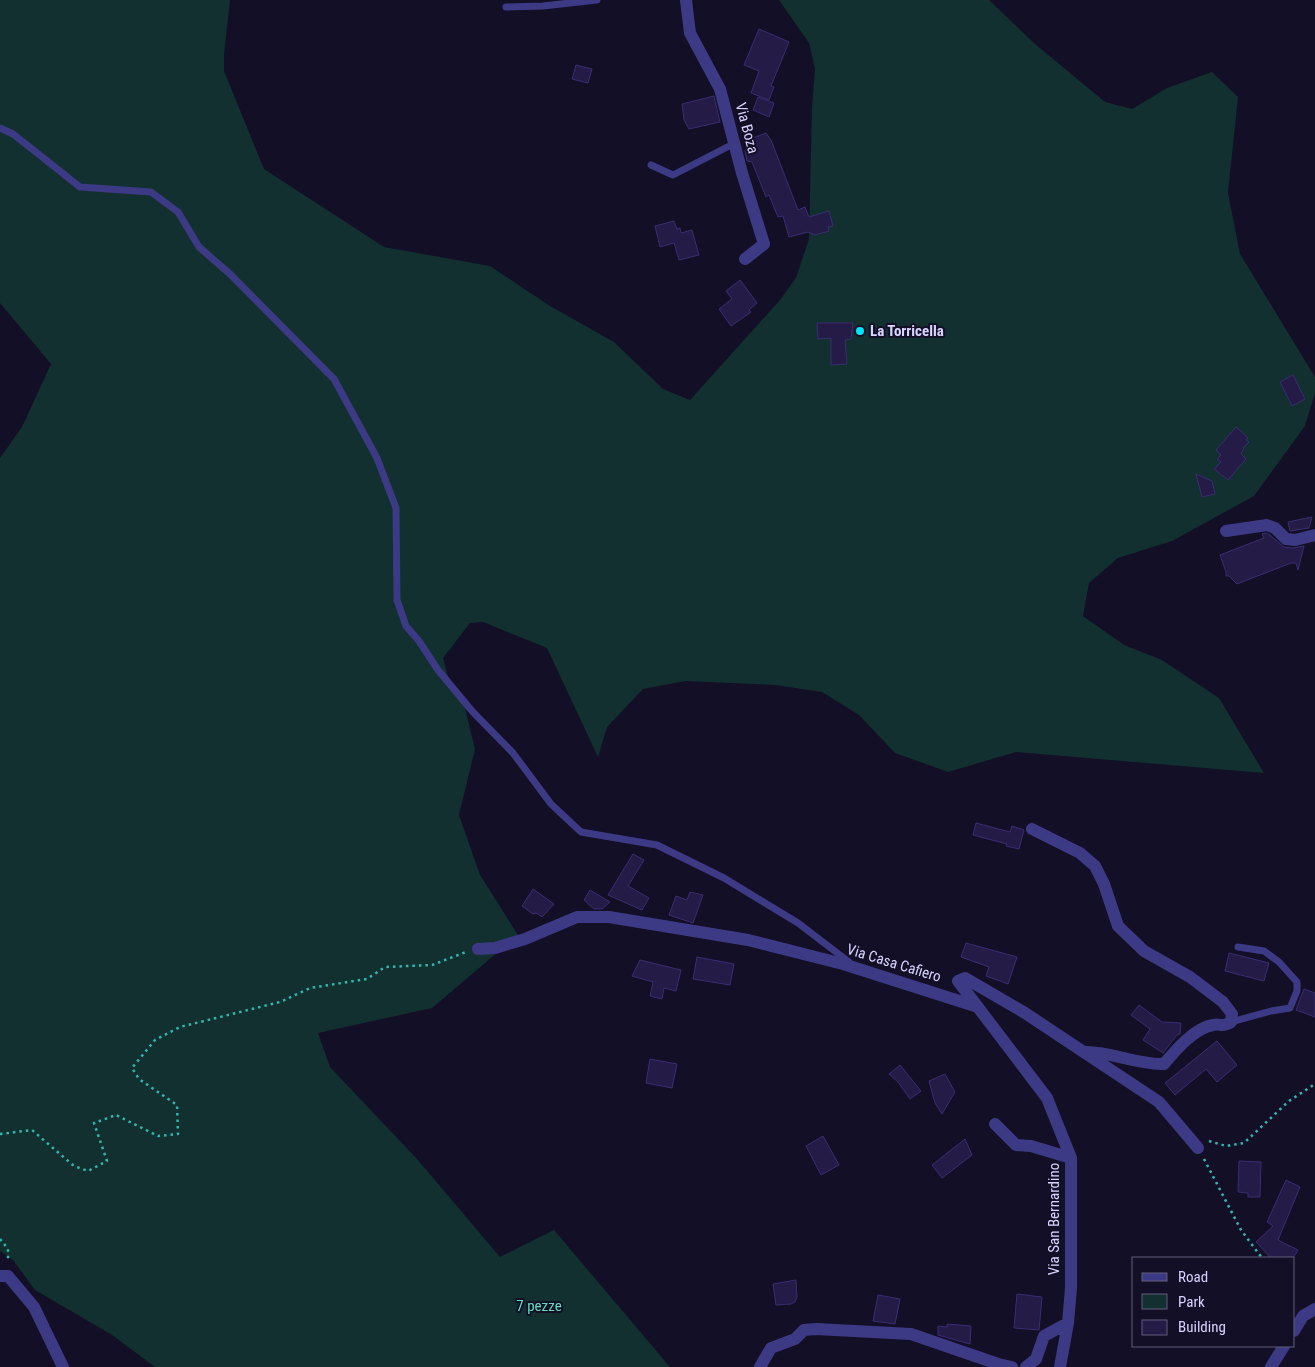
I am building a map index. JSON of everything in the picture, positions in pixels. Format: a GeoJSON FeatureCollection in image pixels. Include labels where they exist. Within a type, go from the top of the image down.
{"type":"FeatureCollection","features":[{"type":"Feature","properties":{"kind":"street","name":"Via Boza"},"geometry":{"type":"LineString","coordinates":[[686,0],[690,33],[720,89],[764,244],[745,259]]}},
{"type":"Feature","properties":{"kind":"street"},"geometry":{"type":"LineString","coordinates":[[1226,531],[1268,525],[1275,528],[1286,539],[1295,540],[1315,535]]}},
{"type":"Feature","properties":{"kind":"street"},"geometry":{"type":"LineString","coordinates":[[1032,829],[1080,853],[1095,866],[1104,884],[1118,926],[1144,951],[1190,978],[1223,1002],[1232,1014],[1231,1022],[1224,1026],[1213,1024],[1204,1028],[1180,1045],[1164,1064],[1149,1065],[1110,1054],[1085,1052]]}},
{"type":"Feature","properties":{"kind":"street","name":"Via Casa Cafiero"},"geometry":{"type":"LineString","coordinates":[[478,949],[495,948],[525,939],[577,918],[609,917],[748,940],[858,969],[978,1007]]}},
{"type":"Feature","properties":{"kind":"street","name":"Via Casa Cafiero"},"geometry":{"type":"LineString","coordinates":[[978,1007],[958,981],[966,978],[1026,1013],[1159,1102],[1198,1148]]}},
{"type":"Feature","properties":{"kind":"street","name":"Via San Bernardino"},"geometry":{"type":"LineString","coordinates":[[978,1007],[1047,1098],[1071,1158],[1071,1288],[1068,1324],[1060,1367]]}},
{"type":"Feature","properties":{"kind":"street"},"geometry":{"type":"LineString","coordinates":[[995,1124],[1016,1145],[1031,1146],[1071,1158]]}},
{"type":"Feature","properties":{"kind":"street"},"geometry":{"type":"LineString","coordinates":[[4,1276],[34,1307],[63,1367]]}},
{"type":"Feature","properties":{"kind":"street"},"geometry":{"type":"LineString","coordinates":[[1295,1329],[1303,1316],[1315,1308]]}},
{"type":"Feature","properties":{"kind":"street"},"geometry":{"type":"LineString","coordinates":[[1026,1367],[1036,1359],[1044,1336],[1068,1324]]}},
{"type":"Feature","properties":{"kind":"street"},"geometry":{"type":"LineString","coordinates":[[760,1367],[771,1348],[795,1339],[804,1330],[816,1330],[911,1334],[1012,1367]]}},
{"type":"Feature","properties":{"kind":"street"},"geometry":{"type":"LineString","coordinates":[[1271,1367],[1283,1347]]}},
{"type":"Feature","properties":{"kind":"lane"},"geometry":{"type":"LineString","coordinates":[[506,7],[543,6],[597,0]]}},
{"type":"Feature","properties":{"kind":"lane"},"geometry":{"type":"LineString","coordinates":[[0,128],[13,134],[80,188],[151,192],[178,212],[199,247],[230,274],[334,380],[377,458],[396,508],[397,600],[406,626],[419,641],[438,670],[472,711],[513,753],[551,804],[581,832],[657,845],[724,878],[798,922],[858,969]]}},
{"type":"Feature","properties":{"kind":"lane"},"geometry":{"type":"LineString","coordinates":[[651,166],[673,175],[735,143]]}},
{"type":"Feature","properties":{"kind":"lane"},"geometry":{"type":"LineString","coordinates":[[1231,1022],[1290,1008],[1297,991],[1297,982],[1279,962],[1264,951],[1238,947]]}},
{"type":"Feature","properties":{"kind":"path"},"geometry":{"type":"LineString","coordinates":[[0,1134],[32,1130],[74,1166],[88,1172],[107,1160],[94,1123],[116,1115],[158,1136],[178,1134],[176,1105],[139,1079],[132,1068],[155,1040],[180,1027],[280,1002],[310,988],[367,979],[385,968],[432,965],[478,949]]}},
{"type":"Feature","properties":{"kind":"path"},"geometry":{"type":"LineString","coordinates":[[1261,1257],[1241,1230],[1198,1148],[1202,1139],[1226,1146],[1244,1143],[1290,1100],[1315,1084]]}},
{"type":"Feature","properties":{"kind":"path"},"geometry":{"type":"LineString","coordinates":[[0,1239],[8,1250],[4,1276]]}},
{"type":"Feature","properties":{"kind":"green space","name":"7 pezze"},"geometry":{"type":"Polygon","coordinates":[[[0,0],[230,0],[224,71],[264,169],[384,247],[490,266],[550,306],[614,342],[663,389],[690,400],[780,300],[796,278],[809,239],[812,107],[815,69],[809,43],[779,0],[989,0],[1035,44],[1105,102],[1132,109],[1167,88],[1212,72],[1238,97],[1228,193],[1240,254],[1315,377],[1315,393],[1305,426],[1254,496],[1172,541],[1118,558],[1089,583],[1083,616],[1124,645],[1162,660],[1219,698],[1264,773],[1016,752],[948,772],[895,753],[859,715],[822,692],[775,685],[686,681],[643,689],[607,727],[598,757],[547,648],[483,622],[470,623],[443,658],[450,683],[465,708],[475,749],[459,815],[480,875],[518,935],[432,1008],[318,1033],[330,1067],[417,1159],[500,1257],[554,1230],[670,1367],[155,1367],[112,1335],[35,1290],[13,1260],[0,1251],[0,458],[22,427],[51,364],[0,303],[0,0]]]}},
{"type":"Feature","properties":{"kind":"building"},"geometry":{"type":"Polygon","coordinates":[[[759,29],[789,42],[771,86],[774,87],[769,100],[751,93],[759,71],[744,65],[759,29]]]}},
{"type":"Feature","properties":{"kind":"building"},"geometry":{"type":"Polygon","coordinates":[[[576,65],[592,69],[588,83],[572,79],[576,65]]]}},
{"type":"Feature","properties":{"kind":"building"},"geometry":{"type":"Polygon","coordinates":[[[714,96],[720,122],[689,129],[684,120],[682,104],[714,96]]]}},
{"type":"Feature","properties":{"kind":"building"},"geometry":{"type":"Polygon","coordinates":[[[758,97],[774,103],[769,117],[753,110],[758,97]]]}},
{"type":"Feature","properties":{"kind":"building"},"geometry":{"type":"Polygon","coordinates":[[[766,133],[771,140],[798,210],[805,207],[809,217],[829,211],[833,226],[828,227],[829,231],[815,235],[808,232],[789,237],[783,216],[778,217],[769,195],[766,197],[752,162],[747,161],[745,141],[766,133]]]}},
{"type":"Feature","properties":{"kind":"building"},"geometry":{"type":"Polygon","coordinates":[[[674,221],[677,229],[680,228],[681,233],[692,230],[699,255],[679,260],[674,243],[660,247],[655,226],[674,221]]]}},
{"type":"Feature","properties":{"kind":"building"},"geometry":{"type":"Polygon","coordinates":[[[740,280],[757,303],[749,310],[751,312],[731,326],[719,309],[732,299],[726,291],[740,280]]]}},
{"type":"Feature","properties":{"kind":"building"},"geometry":{"type":"Polygon","coordinates":[[[817,323],[853,323],[851,339],[845,340],[847,364],[831,365],[831,338],[818,339],[817,323]]]}},
{"type":"Feature","properties":{"kind":"building"},"geometry":{"type":"Polygon","coordinates":[[[1293,375],[1305,399],[1292,406],[1280,382],[1293,375]]]}},
{"type":"Feature","properties":{"kind":"building"},"geometry":{"type":"Polygon","coordinates":[[[1236,427],[1248,438],[1246,440],[1249,442],[1243,448],[1241,454],[1246,459],[1228,480],[1214,469],[1221,462],[1217,459],[1221,455],[1216,450],[1236,427]]]}},
{"type":"Feature","properties":{"kind":"building"},"geometry":{"type":"Polygon","coordinates":[[[1196,474],[1212,481],[1215,494],[1202,497],[1196,474]]]}},
{"type":"Feature","properties":{"kind":"building"},"geometry":{"type":"Polygon","coordinates":[[[1312,517],[1309,528],[1290,531],[1288,522],[1312,517]]]}},
{"type":"Feature","properties":{"kind":"building"},"geometry":{"type":"Polygon","coordinates":[[[1266,533],[1284,547],[1304,546],[1298,570],[1296,563],[1291,563],[1237,584],[1229,576],[1226,576],[1220,555],[1264,538],[1262,534],[1266,533]]]}},
{"type":"Feature","properties":{"kind":"building"},"geometry":{"type":"Polygon","coordinates":[[[976,823],[1010,832],[1012,826],[1024,830],[1019,849],[973,835],[976,823]]]}},
{"type":"Feature","properties":{"kind":"building"},"geometry":{"type":"Polygon","coordinates":[[[633,854],[644,860],[628,886],[649,898],[642,910],[608,895],[633,854]]]}},
{"type":"Feature","properties":{"kind":"building"},"geometry":{"type":"Polygon","coordinates":[[[533,889],[554,904],[542,917],[536,913],[533,914],[522,906],[533,889]]]}},
{"type":"Feature","properties":{"kind":"building"},"geometry":{"type":"Polygon","coordinates":[[[590,890],[610,902],[602,909],[594,909],[584,900],[590,890]]]}},
{"type":"Feature","properties":{"kind":"building"},"geometry":{"type":"Polygon","coordinates":[[[690,892],[703,895],[693,923],[669,915],[676,896],[687,900],[690,892]]]}},
{"type":"Feature","properties":{"kind":"building"},"geometry":{"type":"Polygon","coordinates":[[[966,943],[1017,957],[1008,984],[986,976],[989,967],[961,957],[966,943]]]}},
{"type":"Feature","properties":{"kind":"building"},"geometry":{"type":"Polygon","coordinates":[[[1229,953],[1269,963],[1264,981],[1225,971],[1229,953]]]}},
{"type":"Feature","properties":{"kind":"building"},"geometry":{"type":"Polygon","coordinates":[[[697,957],[734,964],[730,985],[693,979],[697,957]]]}},
{"type":"Feature","properties":{"kind":"building"},"geometry":{"type":"Polygon","coordinates":[[[640,960],[681,970],[676,991],[664,988],[662,999],[650,996],[653,982],[632,976],[640,960]]]}},
{"type":"Feature","properties":{"kind":"building"},"geometry":{"type":"Polygon","coordinates":[[[1304,989],[1315,993],[1315,1017],[1296,1010],[1304,989]]]}},
{"type":"Feature","properties":{"kind":"building"},"geometry":{"type":"Polygon","coordinates":[[[1139,1005],[1162,1022],[1181,1023],[1180,1034],[1177,1035],[1163,1053],[1143,1040],[1150,1029],[1131,1015],[1139,1005]]]}},
{"type":"Feature","properties":{"kind":"building"},"geometry":{"type":"Polygon","coordinates":[[[1217,1041],[1237,1065],[1217,1082],[1206,1069],[1175,1095],[1165,1083],[1217,1041]]]}},
{"type":"Feature","properties":{"kind":"building"},"geometry":{"type":"Polygon","coordinates":[[[650,1059],[677,1064],[672,1088],[646,1083],[650,1059]]]}},
{"type":"Feature","properties":{"kind":"building"},"geometry":{"type":"Polygon","coordinates":[[[900,1065],[921,1091],[910,1099],[898,1082],[889,1074],[900,1065]]]}},
{"type":"Feature","properties":{"kind":"building"},"geometry":{"type":"Polygon","coordinates":[[[945,1074],[955,1092],[942,1114],[935,1103],[929,1081],[945,1074]]]}},
{"type":"Feature","properties":{"kind":"building"},"geometry":{"type":"Polygon","coordinates":[[[823,1136],[839,1165],[821,1175],[806,1146],[823,1136]]]}},
{"type":"Feature","properties":{"kind":"building"},"geometry":{"type":"Polygon","coordinates":[[[965,1139],[972,1155],[942,1178],[932,1165],[965,1139]]]}},
{"type":"Feature","properties":{"kind":"building"},"geometry":{"type":"Polygon","coordinates":[[[1239,1161],[1261,1162],[1260,1197],[1248,1197],[1248,1193],[1238,1192],[1239,1161]]]}},
{"type":"Feature","properties":{"kind":"building"},"geometry":{"type":"Polygon","coordinates":[[[1286,1180],[1300,1187],[1278,1240],[1298,1250],[1294,1257],[1270,1257],[1256,1242],[1273,1226],[1267,1222],[1286,1180]]]}},
{"type":"Feature","properties":{"kind":"building"},"geometry":{"type":"Polygon","coordinates":[[[796,1280],[797,1297],[795,1302],[776,1305],[773,1284],[796,1280]]]}},
{"type":"Feature","properties":{"kind":"building"},"geometry":{"type":"Polygon","coordinates":[[[1017,1294],[1042,1297],[1039,1330],[1014,1328],[1017,1294]]]}},
{"type":"Feature","properties":{"kind":"building"},"geometry":{"type":"Polygon","coordinates":[[[878,1295],[900,1299],[895,1324],[873,1321],[878,1295]]]}},
{"type":"Feature","properties":{"kind":"building"},"geometry":{"type":"Polygon","coordinates":[[[947,1324],[971,1326],[970,1344],[938,1335],[938,1326],[947,1327],[947,1324]]]}},
{"type":"Feature","properties":{"kind":"place","name":"La Torricella"},"geometry":{"type":"Point","coordinates":[860,331]}}]}
